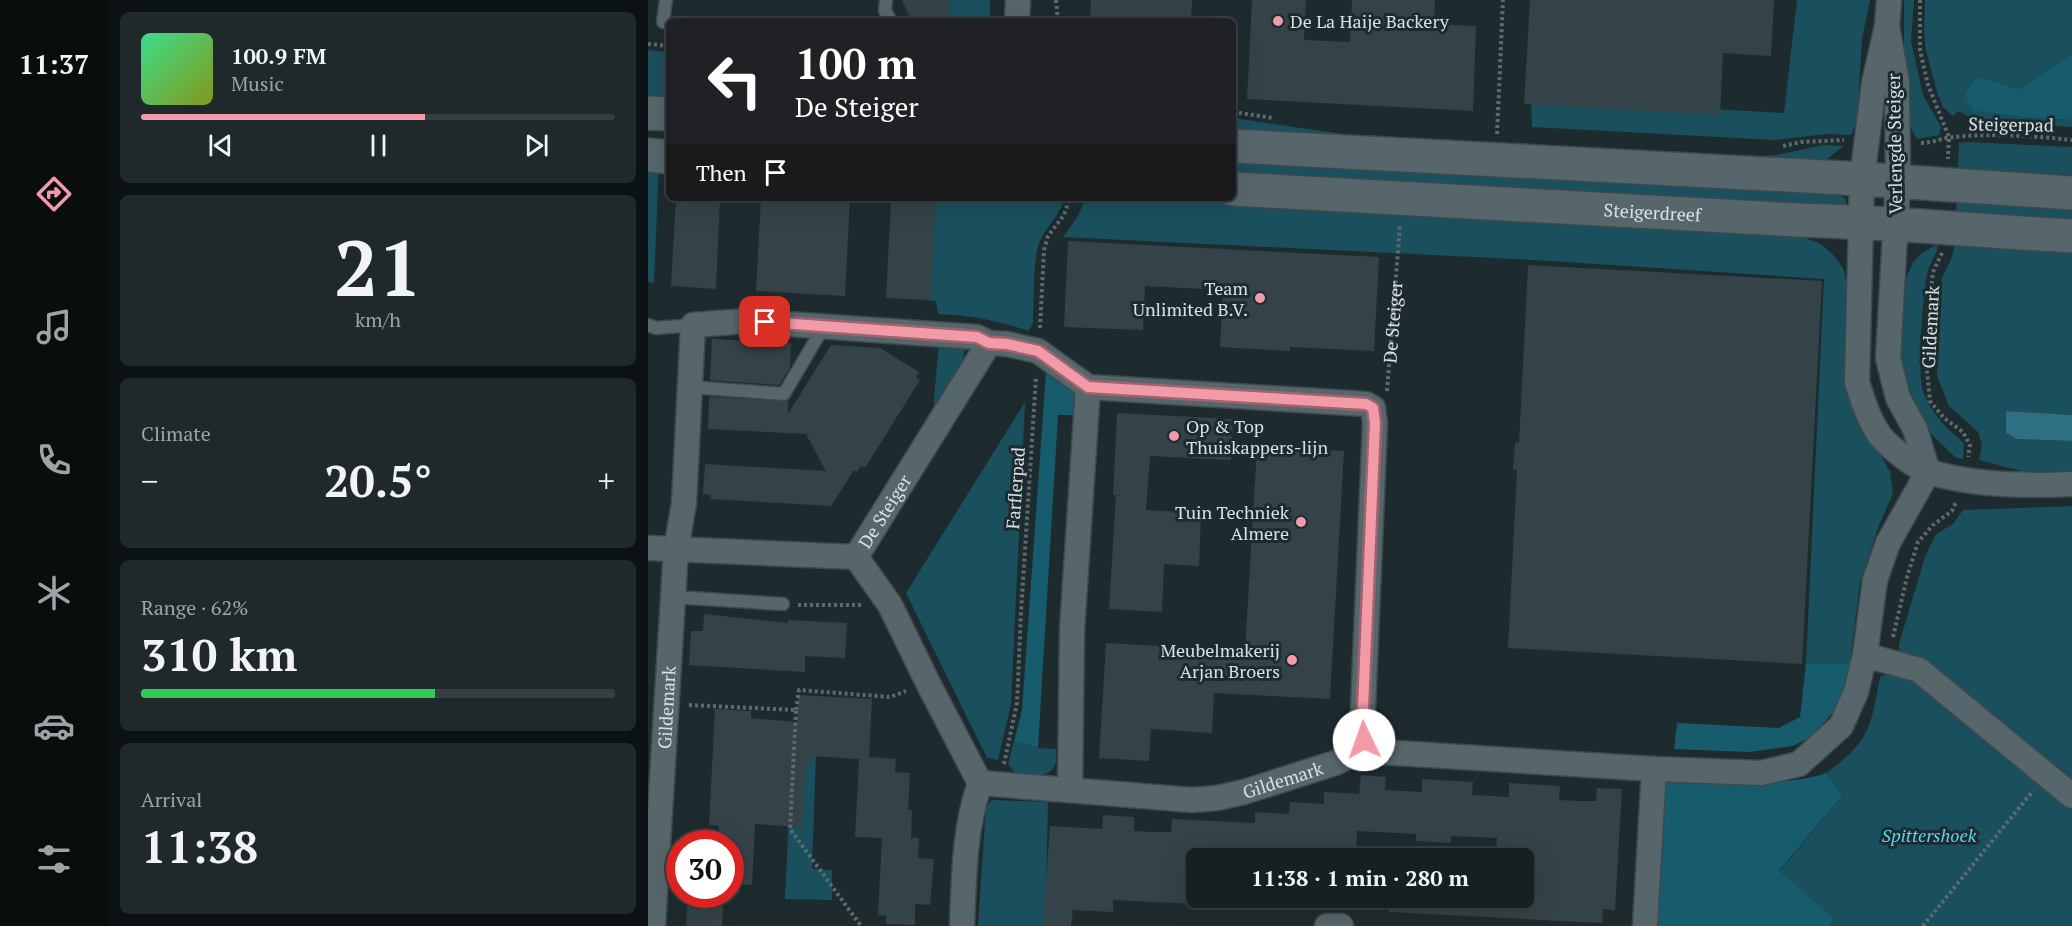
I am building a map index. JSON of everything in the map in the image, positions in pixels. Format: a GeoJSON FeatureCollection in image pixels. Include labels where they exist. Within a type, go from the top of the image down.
{"type":"FeatureCollection","features":[{"type":"Feature","properties":{"kind":"main road"},"geometry":{"type":"LineString","coordinates":[[648,113],[666,114]]}},
{"type":"Feature","properties":{"kind":"main road"},"geometry":{"type":"LineString","coordinates":[[1236,146],[1862,179],[2072,194]]}},
{"type":"Feature","properties":{"kind":"main road"},"geometry":{"type":"LineString","coordinates":[[648,155],[666,157]]}},
{"type":"Feature","properties":{"kind":"main road","name":"Steigerdreef"},"geometry":{"type":"LineString","coordinates":[[1236,189],[1797,220],[1860,221],[1945,229],[2072,236]]}},
{"type":"Feature","properties":{"kind":"street","name":"Verlengde Steiger"},"geometry":{"type":"LineString","coordinates":[[1862,179],[1874,83],[1887,27],[1889,0]]}},
{"type":"Feature","properties":{"kind":"street","name":"Verlengde Steiger"},"geometry":{"type":"LineString","coordinates":[[1887,27],[1897,82],[1898,182],[1895,225]]}},
{"type":"Feature","properties":{"kind":"street"},"geometry":{"type":"LineString","coordinates":[[1862,179],[1857,382],[1867,413],[1881,436],[1898,453],[1928,471],[2024,486],[2072,484]]}},
{"type":"Feature","properties":{"kind":"street","name":"Gildemark"},"geometry":{"type":"LineString","coordinates":[[1895,225],[1888,358],[1898,398],[1915,429],[1928,471]]}},
{"type":"Feature","properties":{"kind":"street"},"geometry":{"type":"LineString","coordinates":[[676,549],[684,503],[693,325],[746,321],[977,337],[989,343],[1007,344],[1038,351],[1088,387],[1366,404],[1373,408],[1375,423],[1362,732],[1369,747],[1380,752],[1654,770],[1761,773],[1799,764],[1841,726],[1856,692],[1876,658],[1875,580],[1888,543],[1928,471]]}},
{"type":"Feature","properties":{"kind":"street","name":"De Steiger"},"geometry":{"type":"LineString","coordinates":[[648,548],[856,557],[989,343]]}},
{"type":"Feature","properties":{"kind":"street"},"geometry":{"type":"LineString","coordinates":[[1070,790],[1072,630],[1088,387]]}},
{"type":"Feature","properties":{"kind":"street","name":"Gildemark"},"geometry":{"type":"LineString","coordinates":[[653,926],[676,549]]}},
{"type":"Feature","properties":{"kind":"street"},"geometry":{"type":"LineString","coordinates":[[856,557],[890,605],[928,683],[991,784],[972,806],[966,847],[962,926]]}},
{"type":"Feature","properties":{"kind":"street"},"geometry":{"type":"LineString","coordinates":[[1876,658],[1919,670],[2072,796]]}},
{"type":"Feature","properties":{"kind":"street","name":"Gildemark"},"geometry":{"type":"LineString","coordinates":[[991,784],[1192,800],[1217,798],[1335,763],[1369,747]]}},
{"type":"Feature","properties":{"kind":"street"},"geometry":{"type":"LineString","coordinates":[[1645,926],[1654,770]]}},
{"type":"Feature","properties":{"kind":"street"},"geometry":{"type":"LineString","coordinates":[[1327,926],[1341,926]]}},
{"type":"Feature","properties":{"kind":"lane"},"geometry":{"type":"LineString","coordinates":[[663,22],[666,0]]}},
{"type":"Feature","properties":{"kind":"lane"},"geometry":{"type":"LineString","coordinates":[[886,0],[885,11],[889,18]]}},
{"type":"Feature","properties":{"kind":"lane"},"geometry":{"type":"LineString","coordinates":[[648,325],[656,328],[693,325]]}},
{"type":"Feature","properties":{"kind":"lane"},"geometry":{"type":"LineString","coordinates":[[690,387],[784,394],[824,326]]}},
{"type":"Feature","properties":{"kind":"lane"},"geometry":{"type":"LineString","coordinates":[[673,597],[783,604]]}},
{"type":"Feature","properties":{"kind":"path"},"geometry":{"type":"LineString","coordinates":[[1056,0],[1058,18]]}},
{"type":"Feature","properties":{"kind":"path"},"geometry":{"type":"LineString","coordinates":[[1497,137],[1503,0]]}},
{"type":"Feature","properties":{"kind":"path","name":"Verlengde Steiger"},"geometry":{"type":"LineString","coordinates":[[1920,0],[1920,50],[1928,86],[1949,137]]}},
{"type":"Feature","properties":{"kind":"path"},"geometry":{"type":"LineString","coordinates":[[648,44],[666,46]]}},
{"type":"Feature","properties":{"kind":"path","name":"Steigerpad"},"geometry":{"type":"LineString","coordinates":[[1949,137],[1976,135],[2072,140]]}},
{"type":"Feature","properties":{"kind":"path"},"geometry":{"type":"LineString","coordinates":[[1946,185],[1949,137]]}},
{"type":"Feature","properties":{"kind":"path","name":"Farflerpad"},"geometry":{"type":"LineString","coordinates":[[991,784],[1005,751],[1017,703],[1044,250],[1048,236],[1064,215],[1069,201]]}},
{"type":"Feature","properties":{"kind":"path","name":"De Steiger"},"geometry":{"type":"LineString","coordinates":[[1373,408],[1385,407],[1389,384],[1400,225]]}},
{"type":"Feature","properties":{"kind":"path","name":"Gildemark"},"geometry":{"type":"LineString","coordinates":[[1876,658],[1918,542],[1933,525],[1952,511],[1964,478],[1970,445],[1963,432],[1944,418],[1930,401],[1926,361],[1928,312],[1933,272],[1944,250],[1945,229]]}},
{"type":"Feature","properties":{"kind":"path"},"geometry":{"type":"LineString","coordinates":[[783,604],[890,605]]}},
{"type":"Feature","properties":{"kind":"path"},"geometry":{"type":"LineString","coordinates":[[861,926],[790,830],[799,690],[891,697],[928,683]]}},
{"type":"Feature","properties":{"kind":"path"},"geometry":{"type":"LineString","coordinates":[[668,705],[796,710]]}},
{"type":"Feature","properties":{"kind":"path"},"geometry":{"type":"LineString","coordinates":[[1923,926],[2045,775]]}},
{"type":"Feature","properties":{"kind":"green space"},"geometry":{"type":"Polygon","coordinates":[[[949,0],[990,0],[990,18],[949,18],[949,0]]]}},
{"type":"Feature","properties":{"kind":"green space"},"geometry":{"type":"Polygon","coordinates":[[[1797,0],[1870,0],[1862,39],[1857,120],[1851,135],[1826,134],[1775,140],[1532,127],[1531,99],[1784,113],[1797,0]]]}},
{"type":"Feature","properties":{"kind":"green space"},"geometry":{"type":"Polygon","coordinates":[[[1904,0],[1914,0],[1911,41],[1923,95],[1941,127],[1939,135],[1917,139],[1907,121],[1904,86],[1904,0]]]}},
{"type":"Feature","properties":{"kind":"green space"},"geometry":{"type":"Polygon","coordinates":[[[1925,0],[2072,0],[2072,53],[2019,89],[1980,77],[1974,111],[2072,120],[2072,127],[1984,121],[1971,118],[1958,111],[1953,116],[1943,107],[1938,95],[1926,51],[1925,0]]]}},
{"type":"Feature","properties":{"kind":"green space"},"geometry":{"type":"Polygon","coordinates":[[[648,50],[666,52],[666,107],[648,105],[648,50]]]}},
{"type":"Feature","properties":{"kind":"green space"},"geometry":{"type":"Polygon","coordinates":[[[1236,118],[1343,134],[1757,156],[1777,155],[1823,145],[1844,146],[1827,159],[1809,164],[1333,144],[1236,128],[1236,118]]]}},
{"type":"Feature","properties":{"kind":"green space"},"geometry":{"type":"Polygon","coordinates":[[[1959,143],[2072,147],[2072,175],[1958,169],[1959,143]]]}},
{"type":"Feature","properties":{"kind":"green space"},"geometry":{"type":"Polygon","coordinates":[[[1236,151],[1826,188],[1846,199],[1846,205],[1661,195],[1581,200],[1236,181],[1236,151]]]}},
{"type":"Feature","properties":{"kind":"green space"},"geometry":{"type":"Polygon","coordinates":[[[648,162],[659,163],[654,283],[648,282],[648,162]]]}},
{"type":"Feature","properties":{"kind":"green space"},"geometry":{"type":"Polygon","coordinates":[[[1236,198],[1794,236],[1824,246],[1844,270],[1876,446],[1890,472],[1893,493],[1878,528],[1860,583],[1850,663],[1806,664],[1824,279],[1535,260],[1063,237],[1079,214],[1083,201],[1236,201],[1236,198]]]}},
{"type":"Feature","properties":{"kind":"green space"},"geometry":{"type":"Polygon","coordinates":[[[933,201],[1063,201],[1040,240],[1036,254],[1033,322],[1029,331],[984,319],[938,314],[936,301],[926,300],[933,201]]]}},
{"type":"Feature","properties":{"kind":"green space"},"geometry":{"type":"Polygon","coordinates":[[[1957,201],[2072,208],[2072,227],[1955,221],[1957,201]]]}},
{"type":"Feature","properties":{"kind":"green space"},"geometry":{"type":"Polygon","coordinates":[[[2072,240],[2072,415],[2006,411],[2006,433],[2016,439],[2072,441],[2072,476],[2029,473],[1979,460],[1982,444],[1978,432],[1949,406],[1937,376],[1942,278],[1952,257],[1955,241],[2072,240]]]}},
{"type":"Feature","properties":{"kind":"green space"},"geometry":{"type":"Polygon","coordinates":[[[1938,244],[1925,285],[1921,336],[1922,384],[1924,394],[1936,415],[1964,443],[1963,459],[1955,457],[1913,416],[1898,358],[1904,283],[1913,262],[1923,252],[1938,244]]]}},
{"type":"Feature","properties":{"kind":"green space"},"geometry":{"type":"Polygon","coordinates":[[[939,344],[965,347],[960,379],[932,421],[939,344]]]}},
{"type":"Feature","properties":{"kind":"green space"},"geometry":{"type":"Polygon","coordinates":[[[1025,402],[1011,704],[998,760],[987,758],[906,593],[1025,402]]]}},
{"type":"Feature","properties":{"kind":"green space"},"geometry":{"type":"Polygon","coordinates":[[[2072,506],[2072,785],[1899,655],[1899,644],[1925,557],[1936,534],[1953,524],[1963,510],[2072,506]]]}},
{"type":"Feature","properties":{"kind":"green space","name":"Spittershoek"},"geometry":{"type":"Polygon","coordinates":[[[1895,673],[1910,680],[1937,699],[2072,807],[2072,926],[1829,926],[1835,919],[1779,872],[1843,795],[1826,773],[1857,746],[1868,728],[1881,676],[1895,673]]]}},
{"type":"Feature","properties":{"kind":"green space"},"geometry":{"type":"Polygon","coordinates":[[[1014,741],[1038,748],[1056,749],[1055,765],[1043,775],[1017,775],[1008,764],[1014,741]]]}},
{"type":"Feature","properties":{"kind":"green space"},"geometry":{"type":"Polygon","coordinates":[[[792,753],[816,754],[812,869],[832,870],[832,900],[785,899],[792,753]]]}},
{"type":"Feature","properties":{"kind":"green space"},"geometry":{"type":"Polygon","coordinates":[[[992,800],[1048,802],[1046,898],[1043,926],[978,926],[986,807],[992,800]]]}},
{"type":"Feature","properties":{"kind":"shaded area"},"geometry":{"type":"Polygon","coordinates":[[[2072,53],[2072,120],[1974,111],[1965,96],[1971,84],[1980,77],[2019,89],[2072,53]]]}},
{"type":"Feature","properties":{"kind":"shaded area"},"geometry":{"type":"Polygon","coordinates":[[[1046,373],[1068,386],[1077,396],[1076,415],[1058,415],[1038,748],[1014,741],[1022,710],[1046,373]]]}},
{"type":"Feature","properties":{"kind":"shaded area"},"geometry":{"type":"Polygon","coordinates":[[[2006,411],[2072,415],[2072,441],[2016,439],[2006,433],[2006,411]]]}},
{"type":"Feature","properties":{"kind":"shaded area"},"geometry":{"type":"Polygon","coordinates":[[[1850,663],[1843,700],[1813,736],[1793,746],[1749,752],[1674,749],[1677,723],[1779,728],[1800,717],[1806,664],[1850,663]]]}},
{"type":"Feature","properties":{"kind":"shaded area"},"geometry":{"type":"Polygon","coordinates":[[[1826,773],[1843,795],[1779,871],[1835,919],[1829,926],[1653,926],[1665,782],[1789,781],[1826,773]]]}},
{"type":"Feature","properties":{"kind":"building"},"geometry":{"type":"Polygon","coordinates":[[[902,0],[950,0],[949,18],[913,18],[908,14],[902,0]]]}},
{"type":"Feature","properties":{"kind":"building"},"geometry":{"type":"Polygon","coordinates":[[[1091,0],[1192,0],[1191,18],[1090,18],[1091,0]]]}},
{"type":"Feature","properties":{"kind":"building"},"geometry":{"type":"Polygon","coordinates":[[[1252,0],[1306,0],[1304,40],[1350,42],[1352,0],[1435,0],[1434,24],[1476,26],[1473,111],[1247,99],[1252,0]]]}},
{"type":"Feature","properties":{"kind":"building"},"geometry":{"type":"Polygon","coordinates":[[[1530,0],[1774,0],[1771,56],[1723,53],[1720,115],[1524,104],[1530,0]]]}},
{"type":"Feature","properties":{"kind":"building"},"geometry":{"type":"Polygon","coordinates":[[[676,201],[720,201],[716,289],[671,286],[676,201]]]}},
{"type":"Feature","properties":{"kind":"building"},"geometry":{"type":"Polygon","coordinates":[[[761,201],[850,201],[845,296],[756,291],[761,201]]]}},
{"type":"Feature","properties":{"kind":"building"},"geometry":{"type":"Polygon","coordinates":[[[891,201],[936,201],[930,300],[886,298],[891,201]]]}},
{"type":"Feature","properties":{"kind":"building"},"geometry":{"type":"Polygon","coordinates":[[[1068,241],[1379,257],[1374,351],[1290,347],[1290,351],[1220,347],[1223,290],[1145,286],[1143,330],[1064,327],[1068,241]]]}},
{"type":"Feature","properties":{"kind":"building"},"geometry":{"type":"Polygon","coordinates":[[[1528,265],[1822,281],[1802,664],[1508,648],[1517,470],[1513,469],[1515,443],[1519,443],[1528,265]]]}},
{"type":"Feature","properties":{"kind":"building"},"geometry":{"type":"Polygon","coordinates":[[[712,339],[791,343],[790,368],[779,385],[710,380],[712,339]]]}},
{"type":"Feature","properties":{"kind":"building"},"geometry":{"type":"Polygon","coordinates":[[[831,345],[880,348],[919,372],[916,378],[920,380],[865,468],[861,466],[857,472],[854,470],[831,506],[710,499],[711,495],[703,494],[705,464],[826,471],[806,434],[708,429],[709,397],[788,401],[788,414],[831,345]]]}},
{"type":"Feature","properties":{"kind":"building"},"geometry":{"type":"Polygon","coordinates":[[[1117,413],[1233,419],[1231,460],[1150,456],[1146,510],[1201,513],[1199,566],[1164,564],[1162,612],[1109,609],[1116,495],[1113,495],[1117,413]]]}},
{"type":"Feature","properties":{"kind":"building"},"geometry":{"type":"Polygon","coordinates":[[[1257,447],[1344,451],[1330,699],[1214,693],[1212,733],[1151,729],[1149,761],[1099,758],[1106,643],[1245,651],[1257,447]]]}},
{"type":"Feature","properties":{"kind":"building"},"geometry":{"type":"Polygon","coordinates":[[[704,614],[788,623],[788,620],[847,623],[845,658],[805,656],[805,672],[689,665],[691,631],[703,631],[704,614]]]}},
{"type":"Feature","properties":{"kind":"building"},"geometry":{"type":"Polygon","coordinates":[[[798,695],[872,699],[869,757],[896,759],[895,772],[910,773],[908,810],[912,810],[911,838],[919,838],[918,858],[934,859],[930,905],[915,904],[915,925],[886,924],[886,916],[878,915],[882,838],[855,837],[859,759],[811,756],[811,764],[806,763],[802,827],[755,824],[752,885],[744,885],[744,830],[719,830],[719,826],[709,825],[715,709],[751,711],[751,718],[797,722],[798,695]]]}},
{"type":"Feature","properties":{"kind":"building"},"geometry":{"type":"Polygon","coordinates":[[[1361,775],[1386,777],[1385,790],[1422,792],[1422,779],[1473,782],[1472,795],[1509,797],[1509,783],[1560,786],[1559,800],[1577,801],[1596,801],[1597,788],[1622,789],[1615,910],[1603,909],[1602,923],[1389,912],[1389,908],[1534,908],[1534,848],[1496,848],[1497,838],[1451,836],[1451,843],[1416,841],[1416,834],[1357,831],[1356,848],[1186,848],[1186,903],[1113,900],[1113,912],[1073,910],[1071,926],[1043,926],[1050,826],[1102,829],[1103,815],[1134,817],[1134,831],[1171,832],[1172,819],[1255,823],[1255,812],[1289,814],[1290,802],[1324,804],[1324,792],[1359,794],[1361,775]]]}},
{"type":"Feature","properties":{"kind":"building"},"geometry":{"type":"Polygon","coordinates":[[[687,908],[723,908],[722,926],[686,926],[687,908]]]}},
{"type":"Feature","properties":{"kind":"place","name":"De La Haije Backery"},"geometry":{"type":"Point","coordinates":[1278,21]}},
{"type":"Feature","properties":{"kind":"place","name":"Team Unlimited B.V."},"geometry":{"type":"Point","coordinates":[1260,298]}},
{"type":"Feature","properties":{"kind":"place","name":"Op & Top Thuiskappers-lijn"},"geometry":{"type":"Point","coordinates":[1174,436]}},
{"type":"Feature","properties":{"kind":"place","name":"Tuin Techniek Almere"},"geometry":{"type":"Point","coordinates":[1301,522]}},
{"type":"Feature","properties":{"kind":"place","name":"Meubelmakerij Arjan Broers"},"geometry":{"type":"Point","coordinates":[1292,660]}},
{"type":"Feature","properties":{"kind":"route"},"geometry":{"type":"LineString","coordinates":[[765,322],[977,337],[989,343],[1007,344],[1038,351],[1088,387],[1306,399],[1366,404],[1373,408],[1375,423],[1362,732],[1364,740]]}}]}
